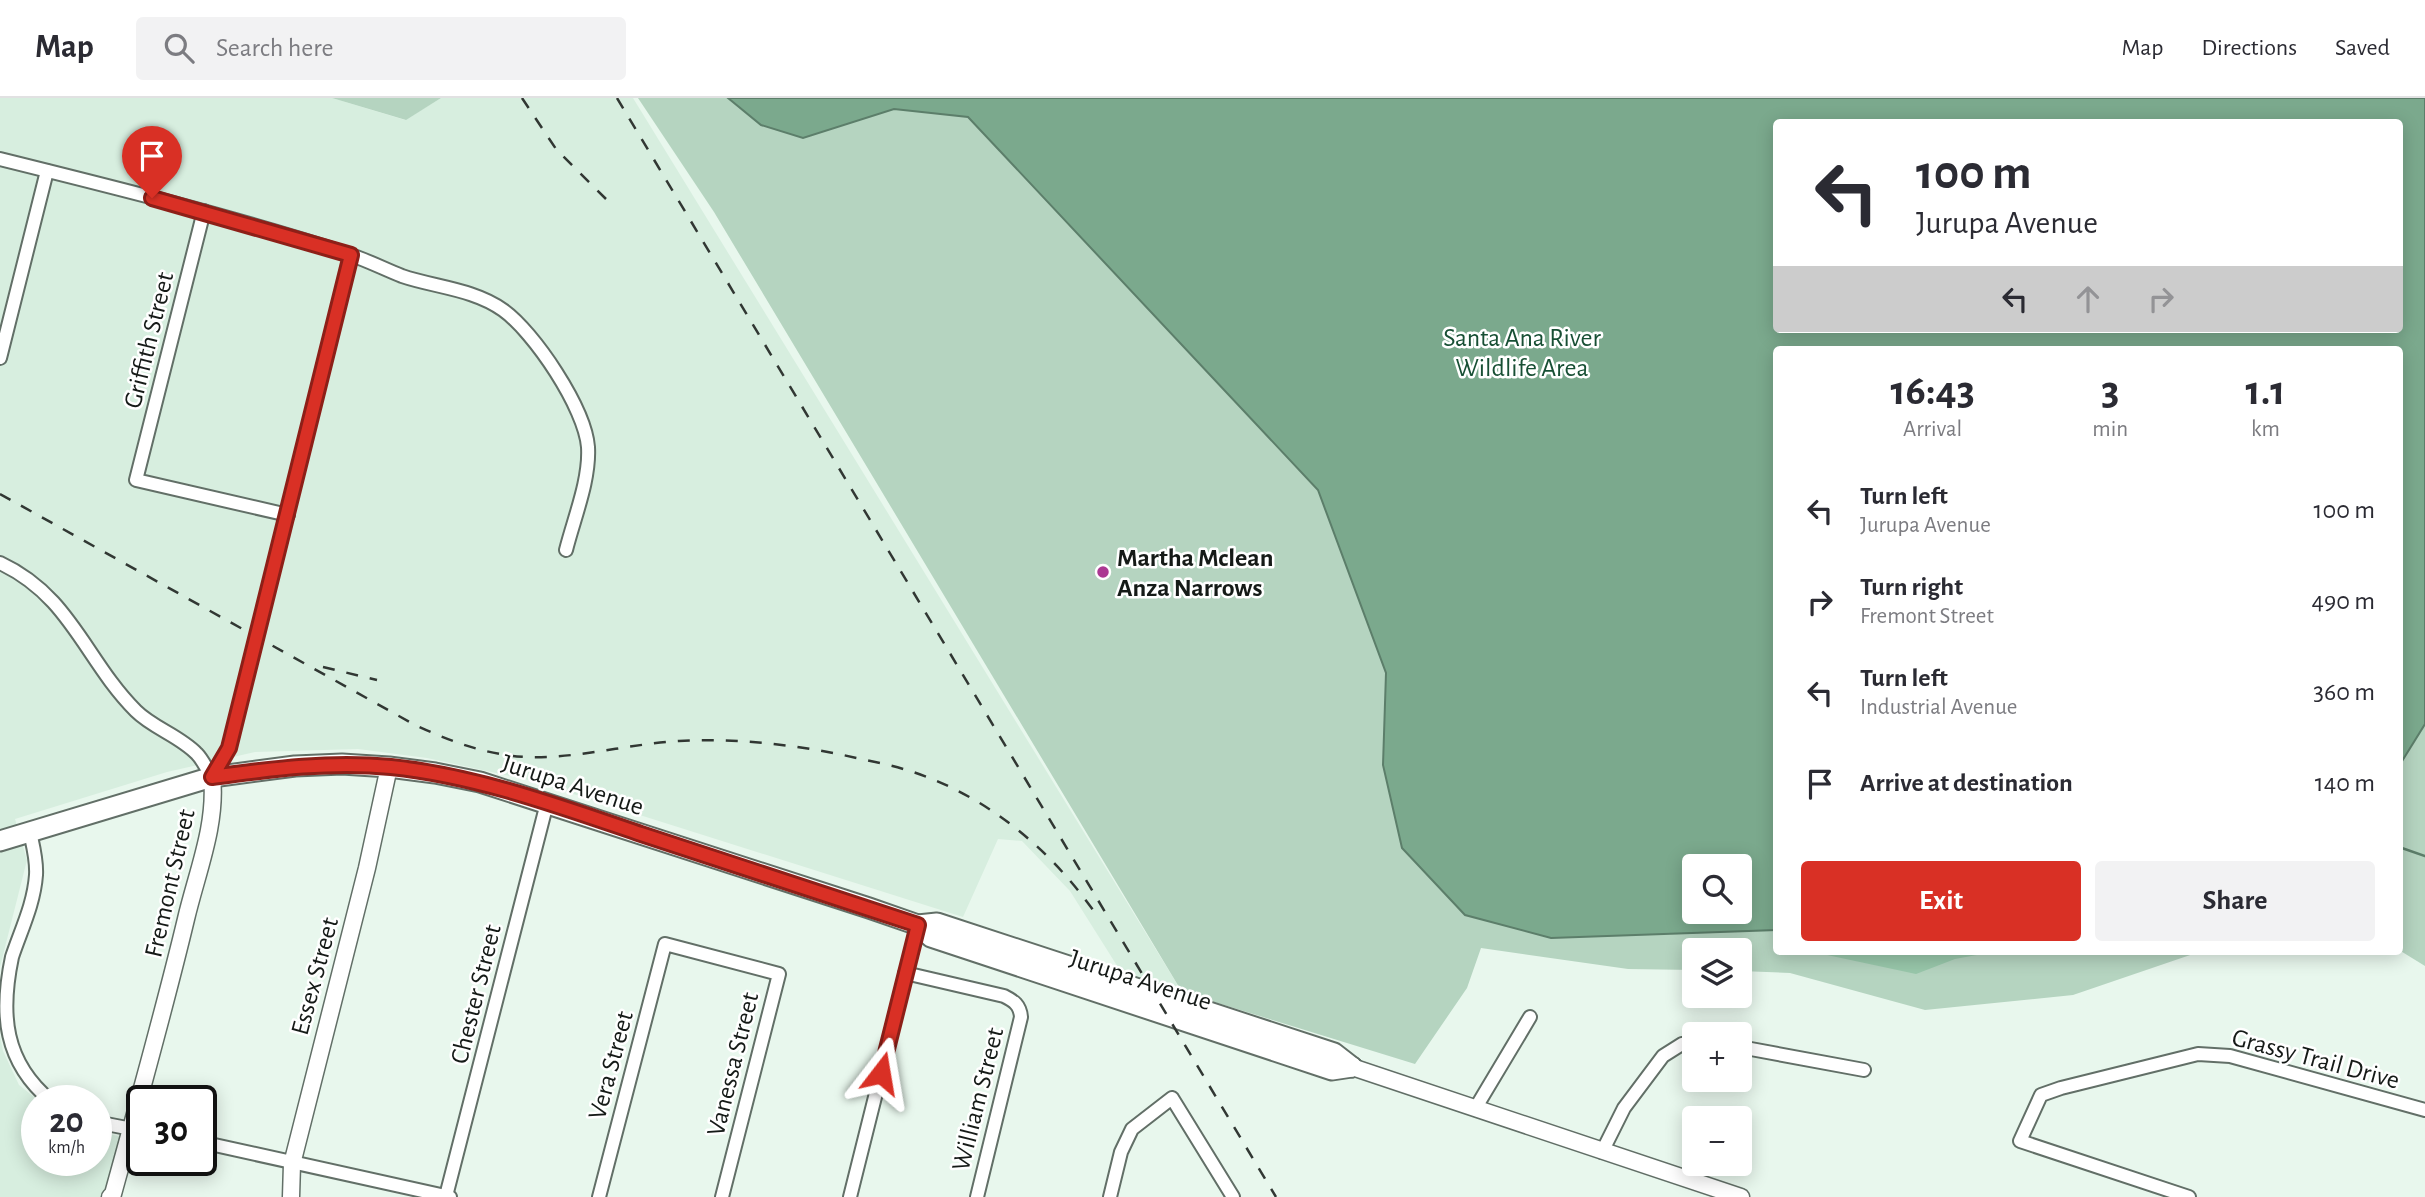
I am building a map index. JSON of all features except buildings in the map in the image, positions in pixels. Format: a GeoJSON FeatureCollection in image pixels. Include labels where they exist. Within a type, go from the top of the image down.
{"type":"FeatureCollection","features":[{"type":"Feature","properties":{"kind":"main road","name":"Jurupa Avenue"},"geometry":{"type":"LineString","coordinates":[[0,841],[212,777],[295,766],[342,764],[435,773],[480,782],[547,803],[918,925],[931,937],[1332,1070],[1352,1067]]}},
{"type":"Feature","properties":{"kind":"street"},"geometry":{"type":"LineString","coordinates":[[0,159],[204,211],[351,255],[406,277],[462,292],[502,309],[533,337],[579,412],[588,446],[586,476],[566,550]]}},
{"type":"Feature","properties":{"kind":"street"},"geometry":{"type":"LineString","coordinates":[[0,358],[47,171]]}},
{"type":"Feature","properties":{"kind":"street","name":"Griffith Street"},"geometry":{"type":"LineString","coordinates":[[204,211],[136,480],[288,514]]}},
{"type":"Feature","properties":{"kind":"street","name":"Fremont Street"},"geometry":{"type":"LineString","coordinates":[[146,1085],[204,852],[214,801],[212,777],[229,748],[351,255]]}},
{"type":"Feature","properties":{"kind":"street"},"geometry":{"type":"LineString","coordinates":[[0,563],[50,596],[116,689],[138,714],[198,755],[212,777]]}},
{"type":"Feature","properties":{"kind":"street","name":"Essex Street"},"geometry":{"type":"LineString","coordinates":[[291,1197],[292,1164],[367,869],[389,767]]}},
{"type":"Feature","properties":{"kind":"street","name":"Chester Street"},"geometry":{"type":"LineString","coordinates":[[448,1197],[547,803]]}},
{"type":"Feature","properties":{"kind":"street"},"geometry":{"type":"LineString","coordinates":[[30,832],[35,855],[32,902],[6,977],[1,1010],[14,1056],[34,1085]]}},
{"type":"Feature","properties":{"kind":"street"},"geometry":{"type":"LineString","coordinates":[[850,1197],[918,925]]}},
{"type":"Feature","properties":{"kind":"street","name":"Vera Street"},"geometry":{"type":"LineString","coordinates":[[599,1197],[665,944]]}},
{"type":"Feature","properties":{"kind":"street","name":"Vanessa Street"},"geometry":{"type":"LineString","coordinates":[[665,944],[779,974],[722,1197]]}},
{"type":"Feature","properties":{"kind":"street","name":"William Street"},"geometry":{"type":"LineString","coordinates":[[905,973],[1004,996],[1013,1000],[1021,1011],[977,1197]]}},
{"type":"Feature","properties":{"kind":"street"},"geometry":{"type":"LineString","coordinates":[[1475,1109],[1530,1017]]}},
{"type":"Feature","properties":{"kind":"street"},"geometry":{"type":"LineString","coordinates":[[1602,1152],[1624,1108],[1663,1056],[1682,1044]]}},
{"type":"Feature","properties":{"kind":"street"},"geometry":{"type":"LineString","coordinates":[[1752,1049],[1864,1070]]}},
{"type":"Feature","properties":{"kind":"street","name":"Grassy Trail Drive"},"geometry":{"type":"LineString","coordinates":[[2189,1197],[2020,1141],[2041,1096],[2061,1088],[2198,1054],[2230,1056],[2425,1110]]}},
{"type":"Feature","properties":{"kind":"street","name":"Jurupa Avenue"},"geometry":{"type":"LineString","coordinates":[[1352,1067],[1741,1197]]}},
{"type":"Feature","properties":{"kind":"street"},"geometry":{"type":"LineString","coordinates":[[1110,1197],[1121,1152],[1132,1129],[1172,1098],[1233,1197]]}},
{"type":"Feature","properties":{"kind":"street"},"geometry":{"type":"LineString","coordinates":[[217,1146],[448,1197]]}},
{"type":"Feature","properties":{"kind":"street","name":"Fremont Street"},"geometry":{"type":"LineString","coordinates":[[110,1197],[126,1157]]}},
{"type":"Feature","properties":{"kind":"shaded area"},"geometry":{"type":"Polygon","coordinates":[[[0,98],[332,98],[405,120],[441,98],[633,98],[1182,992],[1121,972],[1070,891],[1022,841],[998,839],[963,917],[529,780],[427,758],[358,749],[255,752],[167,772],[15,819],[27,860],[0,967],[0,98]]]}},
{"type":"Feature","properties":{"kind":"shaded area","name":"Santa Ana River Wildlife Area"},"geometry":{"type":"Polygon","coordinates":[[[728,98],[2425,98],[2425,724],[2403,760],[2403,346],[1773,346],[1773,930],[1551,938],[1465,915],[1402,848],[1383,765],[1386,673],[1318,490],[968,117],[894,109],[803,138],[761,125],[728,98]]]}},
{"type":"Feature","properties":{"kind":"shaded area"},"geometry":{"type":"Polygon","coordinates":[[[1827,955],[1977,955],[1955,959],[1916,974],[1827,955]]]}},
{"type":"Feature","properties":{"kind":"shaded area"},"geometry":{"type":"Polygon","coordinates":[[[0,1036],[3,1051],[21,1087],[21,1176],[112,1176],[112,1134],[126,1138],[126,1147],[113,1197],[0,1197],[0,1036]]]}},
{"type":"Feature","properties":{"kind":"green space"},"geometry":{"type":"Polygon","coordinates":[[[332,98],[441,98],[406,120],[332,98]]]}},
{"type":"Feature","properties":{"kind":"green space","name":"Santa Ana River Wildlife Area"},"geometry":{"type":"Polygon","coordinates":[[[638,98],[2425,98],[2425,966],[2403,952],[2403,346],[1773,346],[1773,955],[2190,955],[2073,995],[1925,1010],[1790,973],[1752,971],[1752,938],[1682,938],[1682,970],[1628,969],[1481,948],[1467,988],[1415,1064],[1182,992],[714,212],[638,98]]]}},
{"type":"Feature","properties":{"kind":"waterway"},"geometry":{"type":"LineString","coordinates":[[2403,848],[2425,856]]}},
{"type":"Feature","properties":{"kind":"railway"},"geometry":{"type":"LineString","coordinates":[[522,98],[556,149],[608,201]]}},
{"type":"Feature","properties":{"kind":"railway"},"geometry":{"type":"LineString","coordinates":[[617,98],[1276,1197]]}},
{"type":"Feature","properties":{"kind":"railway"},"geometry":{"type":"LineString","coordinates":[[0,494],[415,725],[455,742],[497,753],[545,757],[679,741],[741,741],[802,748],[893,766],[938,781],[964,794],[1013,826],[1056,865],[1093,910]]}},
{"type":"Feature","properties":{"kind":"railway"},"geometry":{"type":"LineString","coordinates":[[323,667],[377,680]]}},
{"type":"Feature","properties":{"kind":"place","name":"Martha Mclean Anza Narrows"},"geometry":{"type":"Point","coordinates":[1103,572]}},
{"type":"Feature","properties":{"kind":"route"},"geometry":{"type":"LineString","coordinates":[[152,198],[351,255],[229,748],[212,777],[295,766],[342,764],[435,773],[480,782],[918,925],[881,1073]]}}]}
